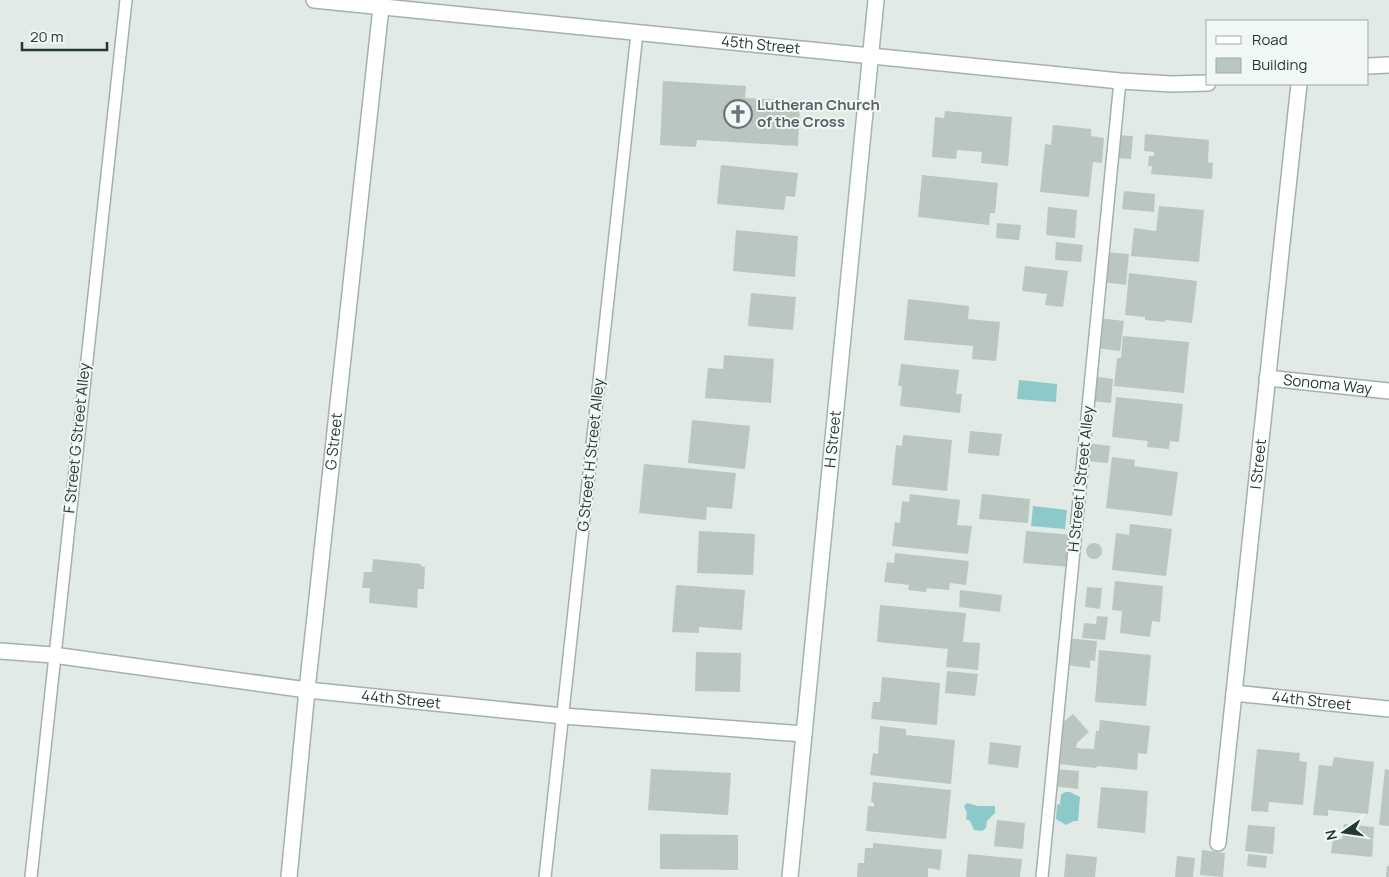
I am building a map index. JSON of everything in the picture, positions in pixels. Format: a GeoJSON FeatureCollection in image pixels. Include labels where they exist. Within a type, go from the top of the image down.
{"type":"FeatureCollection","features":[{"type":"Feature","properties":{"kind":"street","name":"45th Street"},"geometry":{"type":"LineString","coordinates":[[314,0],[1120,81],[1172,84],[1206,83]]}},
{"type":"Feature","properties":{"kind":"street","name":"H Street"},"geometry":{"type":"LineString","coordinates":[[790,877],[876,0]]}},
{"type":"Feature","properties":{"kind":"street","name":"G Street"},"geometry":{"type":"LineString","coordinates":[[289,877],[307,690],[381,7]]}},
{"type":"Feature","properties":{"kind":"street"},"geometry":{"type":"LineString","coordinates":[[1369,66],[1389,65]]}},
{"type":"Feature","properties":{"kind":"street","name":"I Street"},"geometry":{"type":"LineString","coordinates":[[1218,843],[1299,85]]}},
{"type":"Feature","properties":{"kind":"street","name":"Sonoma Way"},"geometry":{"type":"LineString","coordinates":[[1267,378],[1389,391]]}},
{"type":"Feature","properties":{"kind":"street","name":"44th Street"},"geometry":{"type":"LineString","coordinates":[[0,651],[54,655],[307,690],[563,716],[804,734]]}},
{"type":"Feature","properties":{"kind":"street","name":"44th Street"},"geometry":{"type":"LineString","coordinates":[[1234,693],[1389,709]]}},
{"type":"Feature","properties":{"kind":"lane","name":"F Street G Street Alley"},"geometry":{"type":"LineString","coordinates":[[30,877],[126,0]]}},
{"type":"Feature","properties":{"kind":"lane","name":"G Street H Street Alley"},"geometry":{"type":"LineString","coordinates":[[545,877],[637,33]]}},
{"type":"Feature","properties":{"kind":"lane","name":"H Street I Street Alley"},"geometry":{"type":"LineString","coordinates":[[1042,877],[1120,81]]}},
{"type":"Feature","properties":{"kind":"water"},"geometry":{"type":"Polygon","coordinates":[[[1019,380],[1057,384],[1056,402],[1017,399],[1019,380]]]}},
{"type":"Feature","properties":{"kind":"water"},"geometry":{"type":"Polygon","coordinates":[[[1033,506],[1067,510],[1065,529],[1031,526],[1033,506]]]}},
{"type":"Feature","properties":{"kind":"water"},"geometry":{"type":"Polygon","coordinates":[[[1065,792],[1070,792],[1080,797],[1078,821],[1066,825],[1056,819],[1057,805],[1060,804],[1061,795],[1065,792]]]}},
{"type":"Feature","properties":{"kind":"water"},"geometry":{"type":"Polygon","coordinates":[[[967,803],[978,806],[995,806],[995,813],[987,821],[986,828],[982,831],[974,830],[970,821],[966,819],[967,813],[964,806],[967,803]]]}},
{"type":"Feature","properties":{"kind":"building"},"geometry":{"type":"Polygon","coordinates":[[[663,81],[746,86],[745,98],[800,101],[798,146],[697,140],[696,147],[660,145],[663,81]]]}},
{"type":"Feature","properties":{"kind":"building"},"geometry":{"type":"Polygon","coordinates":[[[945,111],[1012,117],[1008,166],[981,163],[982,152],[957,150],[956,159],[932,157],[935,117],[944,118],[945,111]]]}},
{"type":"Feature","properties":{"kind":"building"},"geometry":{"type":"Polygon","coordinates":[[[1053,125],[1091,129],[1091,136],[1104,138],[1102,163],[1093,162],[1089,197],[1040,192],[1045,144],[1051,145],[1053,125]]]}},
{"type":"Feature","properties":{"kind":"building"},"geometry":{"type":"Polygon","coordinates":[[[1145,134],[1209,140],[1208,162],[1213,163],[1212,179],[1151,174],[1152,166],[1148,166],[1149,156],[1154,156],[1154,152],[1144,151],[1145,134]]]}},
{"type":"Feature","properties":{"kind":"building"},"geometry":{"type":"Polygon","coordinates":[[[1118,135],[1133,136],[1131,159],[1116,158],[1118,135]]]}},
{"type":"Feature","properties":{"kind":"building"},"geometry":{"type":"Polygon","coordinates":[[[721,165],[798,173],[795,197],[786,196],[784,210],[717,204],[721,165]]]}},
{"type":"Feature","properties":{"kind":"building"},"geometry":{"type":"Polygon","coordinates":[[[922,175],[998,183],[995,213],[990,213],[989,225],[918,217],[922,175]]]}},
{"type":"Feature","properties":{"kind":"building"},"geometry":{"type":"Polygon","coordinates":[[[1124,191],[1155,194],[1154,212],[1122,209],[1124,191]]]}},
{"type":"Feature","properties":{"kind":"building"},"geometry":{"type":"Polygon","coordinates":[[[1159,206],[1204,210],[1199,262],[1131,256],[1134,228],[1156,231],[1159,206]]]}},
{"type":"Feature","properties":{"kind":"building"},"geometry":{"type":"Polygon","coordinates":[[[1048,207],[1077,210],[1075,238],[1046,235],[1048,207]]]}},
{"type":"Feature","properties":{"kind":"building"},"geometry":{"type":"Polygon","coordinates":[[[997,223],[1021,225],[1019,240],[996,238],[997,223]]]}},
{"type":"Feature","properties":{"kind":"building"},"geometry":{"type":"Polygon","coordinates":[[[736,230],[798,236],[795,277],[733,271],[736,230]]]}},
{"type":"Feature","properties":{"kind":"building"},"geometry":{"type":"Polygon","coordinates":[[[1056,242],[1083,245],[1081,262],[1055,260],[1056,242]]]}},
{"type":"Feature","properties":{"kind":"building"},"geometry":{"type":"Polygon","coordinates":[[[1105,252],[1129,254],[1126,285],[1102,282],[1105,252]]]}},
{"type":"Feature","properties":{"kind":"building"},"geometry":{"type":"Polygon","coordinates":[[[1025,266],[1068,271],[1063,307],[1045,305],[1047,294],[1022,291],[1025,266]]]}},
{"type":"Feature","properties":{"kind":"building"},"geometry":{"type":"Polygon","coordinates":[[[1129,273],[1197,281],[1192,323],[1145,320],[1145,317],[1125,315],[1129,273]]]}},
{"type":"Feature","properties":{"kind":"building"},"geometry":{"type":"Polygon","coordinates":[[[751,293],[796,297],[793,330],[748,326],[751,293]]]}},
{"type":"Feature","properties":{"kind":"building"},"geometry":{"type":"Polygon","coordinates":[[[908,299],[969,306],[968,319],[1000,322],[996,361],[972,359],[973,346],[904,340],[908,299]]]}},
{"type":"Feature","properties":{"kind":"building"},"geometry":{"type":"Polygon","coordinates":[[[1099,318],[1124,321],[1120,351],[1096,348],[1099,318]]]}},
{"type":"Feature","properties":{"kind":"building"},"geometry":{"type":"Polygon","coordinates":[[[1123,336],[1189,342],[1184,393],[1114,386],[1117,358],[1121,358],[1123,336]]]}},
{"type":"Feature","properties":{"kind":"building"},"geometry":{"type":"Polygon","coordinates":[[[724,355],[774,359],[771,403],[705,398],[708,368],[723,369],[724,355]]]}},
{"type":"Feature","properties":{"kind":"building"},"geometry":{"type":"Polygon","coordinates":[[[901,364],[959,370],[956,394],[962,394],[960,413],[900,406],[902,386],[898,386],[901,364]]]}},
{"type":"Feature","properties":{"kind":"building"},"geometry":{"type":"Polygon","coordinates":[[[1093,376],[1113,379],[1111,403],[1091,401],[1093,376]]]}},
{"type":"Feature","properties":{"kind":"building"},"geometry":{"type":"Polygon","coordinates":[[[1116,397],[1183,404],[1179,442],[1170,441],[1169,449],[1147,447],[1148,441],[1112,437],[1116,397]]]}},
{"type":"Feature","properties":{"kind":"building"},"geometry":{"type":"Polygon","coordinates":[[[692,420],[750,426],[745,469],[688,463],[692,420]]]}},
{"type":"Feature","properties":{"kind":"building"},"geometry":{"type":"Polygon","coordinates":[[[970,431],[1002,434],[999,456],[968,453],[970,431]]]}},
{"type":"Feature","properties":{"kind":"building"},"geometry":{"type":"Polygon","coordinates":[[[903,435],[952,440],[947,491],[892,485],[896,445],[902,446],[903,435]]]}},
{"type":"Feature","properties":{"kind":"building"},"geometry":{"type":"Polygon","coordinates":[[[1087,443],[1110,446],[1108,463],[1085,461],[1087,443]]]}},
{"type":"Feature","properties":{"kind":"building"},"geometry":{"type":"Polygon","coordinates":[[[1112,457],[1135,460],[1134,466],[1178,472],[1172,516],[1106,508],[1112,457]]]}},
{"type":"Feature","properties":{"kind":"building"},"geometry":{"type":"Polygon","coordinates":[[[644,464],[736,473],[732,509],[707,507],[706,520],[639,513],[644,464]]]}},
{"type":"Feature","properties":{"kind":"building"},"geometry":{"type":"Polygon","coordinates":[[[910,494],[960,500],[957,525],[972,526],[968,554],[892,546],[895,522],[900,523],[902,501],[909,502],[910,494]]]}},
{"type":"Feature","properties":{"kind":"building"},"geometry":{"type":"Polygon","coordinates":[[[982,494],[1030,499],[1028,523],[979,519],[982,494]]]}},
{"type":"Feature","properties":{"kind":"building"},"geometry":{"type":"Polygon","coordinates":[[[1130,524],[1172,529],[1166,576],[1112,570],[1116,533],[1129,535],[1130,524]]]}},
{"type":"Feature","properties":{"kind":"building"},"geometry":{"type":"Polygon","coordinates":[[[699,531],[755,534],[753,575],[697,573],[699,531]]]}},
{"type":"Feature","properties":{"kind":"building"},"geometry":{"type":"Polygon","coordinates":[[[1026,531],[1073,535],[1070,567],[1023,563],[1026,531]]]}},
{"type":"Feature","properties":{"kind":"building"},"geometry":{"type":"Polygon","coordinates":[[[1091,543],[1097,543],[1102,548],[1100,557],[1091,559],[1086,554],[1086,548],[1091,543]]]}},
{"type":"Feature","properties":{"kind":"building"},"geometry":{"type":"Polygon","coordinates":[[[895,553],[969,561],[966,585],[950,583],[949,590],[927,588],[926,592],[908,590],[909,585],[884,582],[887,562],[894,563],[895,553]]]}},
{"type":"Feature","properties":{"kind":"building"},"geometry":{"type":"Polygon","coordinates":[[[373,559],[421,564],[421,566],[425,567],[424,589],[418,589],[417,608],[369,603],[370,588],[362,588],[364,572],[372,572],[373,559]]]}},
{"type":"Feature","properties":{"kind":"building"},"geometry":{"type":"Polygon","coordinates":[[[1115,581],[1163,586],[1160,622],[1152,621],[1150,637],[1120,633],[1122,611],[1112,610],[1115,581]]]}},
{"type":"Feature","properties":{"kind":"building"},"geometry":{"type":"Polygon","coordinates":[[[676,585],[745,590],[742,630],[699,627],[699,633],[672,632],[676,585]]]}},
{"type":"Feature","properties":{"kind":"building"},"geometry":{"type":"Polygon","coordinates":[[[1087,587],[1102,588],[1100,609],[1085,607],[1087,587]]]}},
{"type":"Feature","properties":{"kind":"building"},"geometry":{"type":"Polygon","coordinates":[[[960,590],[1002,595],[1000,612],[959,607],[960,590]]]}},
{"type":"Feature","properties":{"kind":"building"},"geometry":{"type":"Polygon","coordinates":[[[880,605],[966,613],[963,642],[980,643],[978,670],[946,667],[948,649],[877,642],[880,605]]]}},
{"type":"Feature","properties":{"kind":"building"},"geometry":{"type":"Polygon","coordinates":[[[1097,616],[1108,617],[1105,640],[1082,638],[1084,623],[1096,624],[1097,616]]]}},
{"type":"Feature","properties":{"kind":"building"},"geometry":{"type":"Polygon","coordinates":[[[1066,638],[1097,641],[1095,661],[1090,660],[1090,668],[1066,665],[1066,638]]]}},
{"type":"Feature","properties":{"kind":"building"},"geometry":{"type":"Polygon","coordinates":[[[1099,650],[1151,655],[1146,706],[1095,702],[1099,650]]]}},
{"type":"Feature","properties":{"kind":"building"},"geometry":{"type":"Polygon","coordinates":[[[696,652],[741,653],[740,692],[695,691],[696,652]]]}},
{"type":"Feature","properties":{"kind":"building"},"geometry":{"type":"Polygon","coordinates":[[[947,671],[978,674],[975,696],[945,693],[947,671]]]}},
{"type":"Feature","properties":{"kind":"building"},"geometry":{"type":"Polygon","coordinates":[[[882,677],[940,683],[937,725],[871,719],[873,702],[880,702],[882,677]]]}},
{"type":"Feature","properties":{"kind":"building"},"geometry":{"type":"Polygon","coordinates":[[[1073,714],[1089,732],[1077,743],[1076,748],[1094,749],[1096,731],[1099,731],[1100,720],[1150,726],[1147,754],[1138,753],[1137,770],[1049,763],[1053,720],[1065,721],[1073,714]]]}},
{"type":"Feature","properties":{"kind":"building"},"geometry":{"type":"Polygon","coordinates":[[[880,726],[906,729],[906,735],[955,740],[951,784],[870,775],[873,753],[878,754],[880,726]]]}},
{"type":"Feature","properties":{"kind":"building"},"geometry":{"type":"Polygon","coordinates":[[[990,742],[1021,746],[1018,768],[988,764],[990,742]]]}},
{"type":"Feature","properties":{"kind":"building"},"geometry":{"type":"Polygon","coordinates":[[[1257,749],[1300,753],[1299,761],[1307,762],[1303,805],[1269,802],[1268,812],[1251,811],[1257,749]]]}},
{"type":"Feature","properties":{"kind":"building"},"geometry":{"type":"Polygon","coordinates":[[[1334,757],[1374,762],[1368,814],[1328,810],[1328,816],[1313,815],[1319,765],[1332,766],[1334,757]]]}},
{"type":"Feature","properties":{"kind":"building"},"geometry":{"type":"Polygon","coordinates":[[[651,769],[731,773],[728,815],[648,810],[651,769]]]}},
{"type":"Feature","properties":{"kind":"building"},"geometry":{"type":"Polygon","coordinates":[[[1055,769],[1079,771],[1078,789],[1053,786],[1055,769]]]}},
{"type":"Feature","properties":{"kind":"building"},"geometry":{"type":"Polygon","coordinates":[[[1385,769],[1389,770],[1389,826],[1379,825],[1385,769]]]}},
{"type":"Feature","properties":{"kind":"building"},"geometry":{"type":"Polygon","coordinates":[[[873,782],[951,790],[946,839],[866,831],[868,806],[874,807],[874,803],[871,802],[873,782]]]}},
{"type":"Feature","properties":{"kind":"building"},"geometry":{"type":"Polygon","coordinates":[[[1101,787],[1148,791],[1145,833],[1097,828],[1101,787]]]}},
{"type":"Feature","properties":{"kind":"building"},"geometry":{"type":"Polygon","coordinates":[[[997,820],[1025,823],[1023,849],[994,846],[997,820]]]}},
{"type":"Feature","properties":{"kind":"building"},"geometry":{"type":"Polygon","coordinates":[[[1344,824],[1374,827],[1372,857],[1331,853],[1333,838],[1342,839],[1344,824]]]}},
{"type":"Feature","properties":{"kind":"building"},"geometry":{"type":"Polygon","coordinates":[[[1248,825],[1275,827],[1273,854],[1245,851],[1248,825]]]}},
{"type":"Feature","properties":{"kind":"building"},"geometry":{"type":"Polygon","coordinates":[[[660,834],[738,835],[738,870],[660,869],[660,834]]]}},
{"type":"Feature","properties":{"kind":"building"},"geometry":{"type":"Polygon","coordinates":[[[873,843],[942,850],[940,870],[928,868],[928,877],[857,877],[858,863],[864,863],[865,848],[873,848],[873,843]]]}},
{"type":"Feature","properties":{"kind":"building"},"geometry":{"type":"Polygon","coordinates":[[[1202,850],[1225,853],[1223,877],[1200,875],[1202,850]]]}},
{"type":"Feature","properties":{"kind":"building"},"geometry":{"type":"Polygon","coordinates":[[[968,854],[1022,859],[1020,877],[966,877],[968,854]]]}},
{"type":"Feature","properties":{"kind":"building"},"geometry":{"type":"Polygon","coordinates":[[[1066,854],[1097,857],[1095,877],[1064,877],[1066,854]]]}},
{"type":"Feature","properties":{"kind":"building"},"geometry":{"type":"Polygon","coordinates":[[[1248,854],[1267,856],[1266,868],[1247,866],[1248,854]]]}},
{"type":"Feature","properties":{"kind":"building"},"geometry":{"type":"Polygon","coordinates":[[[1177,856],[1195,858],[1193,877],[1175,877],[1177,856]]]}},
{"type":"Feature","properties":{"kind":"building"},"geometry":{"type":"Polygon","coordinates":[[[1387,866],[1389,866],[1389,877],[1386,877],[1387,866]]]}},
{"type":"Feature","properties":{"kind":"place","name":"Lutheran Church of the Cross"},"geometry":{"type":"Point","coordinates":[738,114]}}]}
